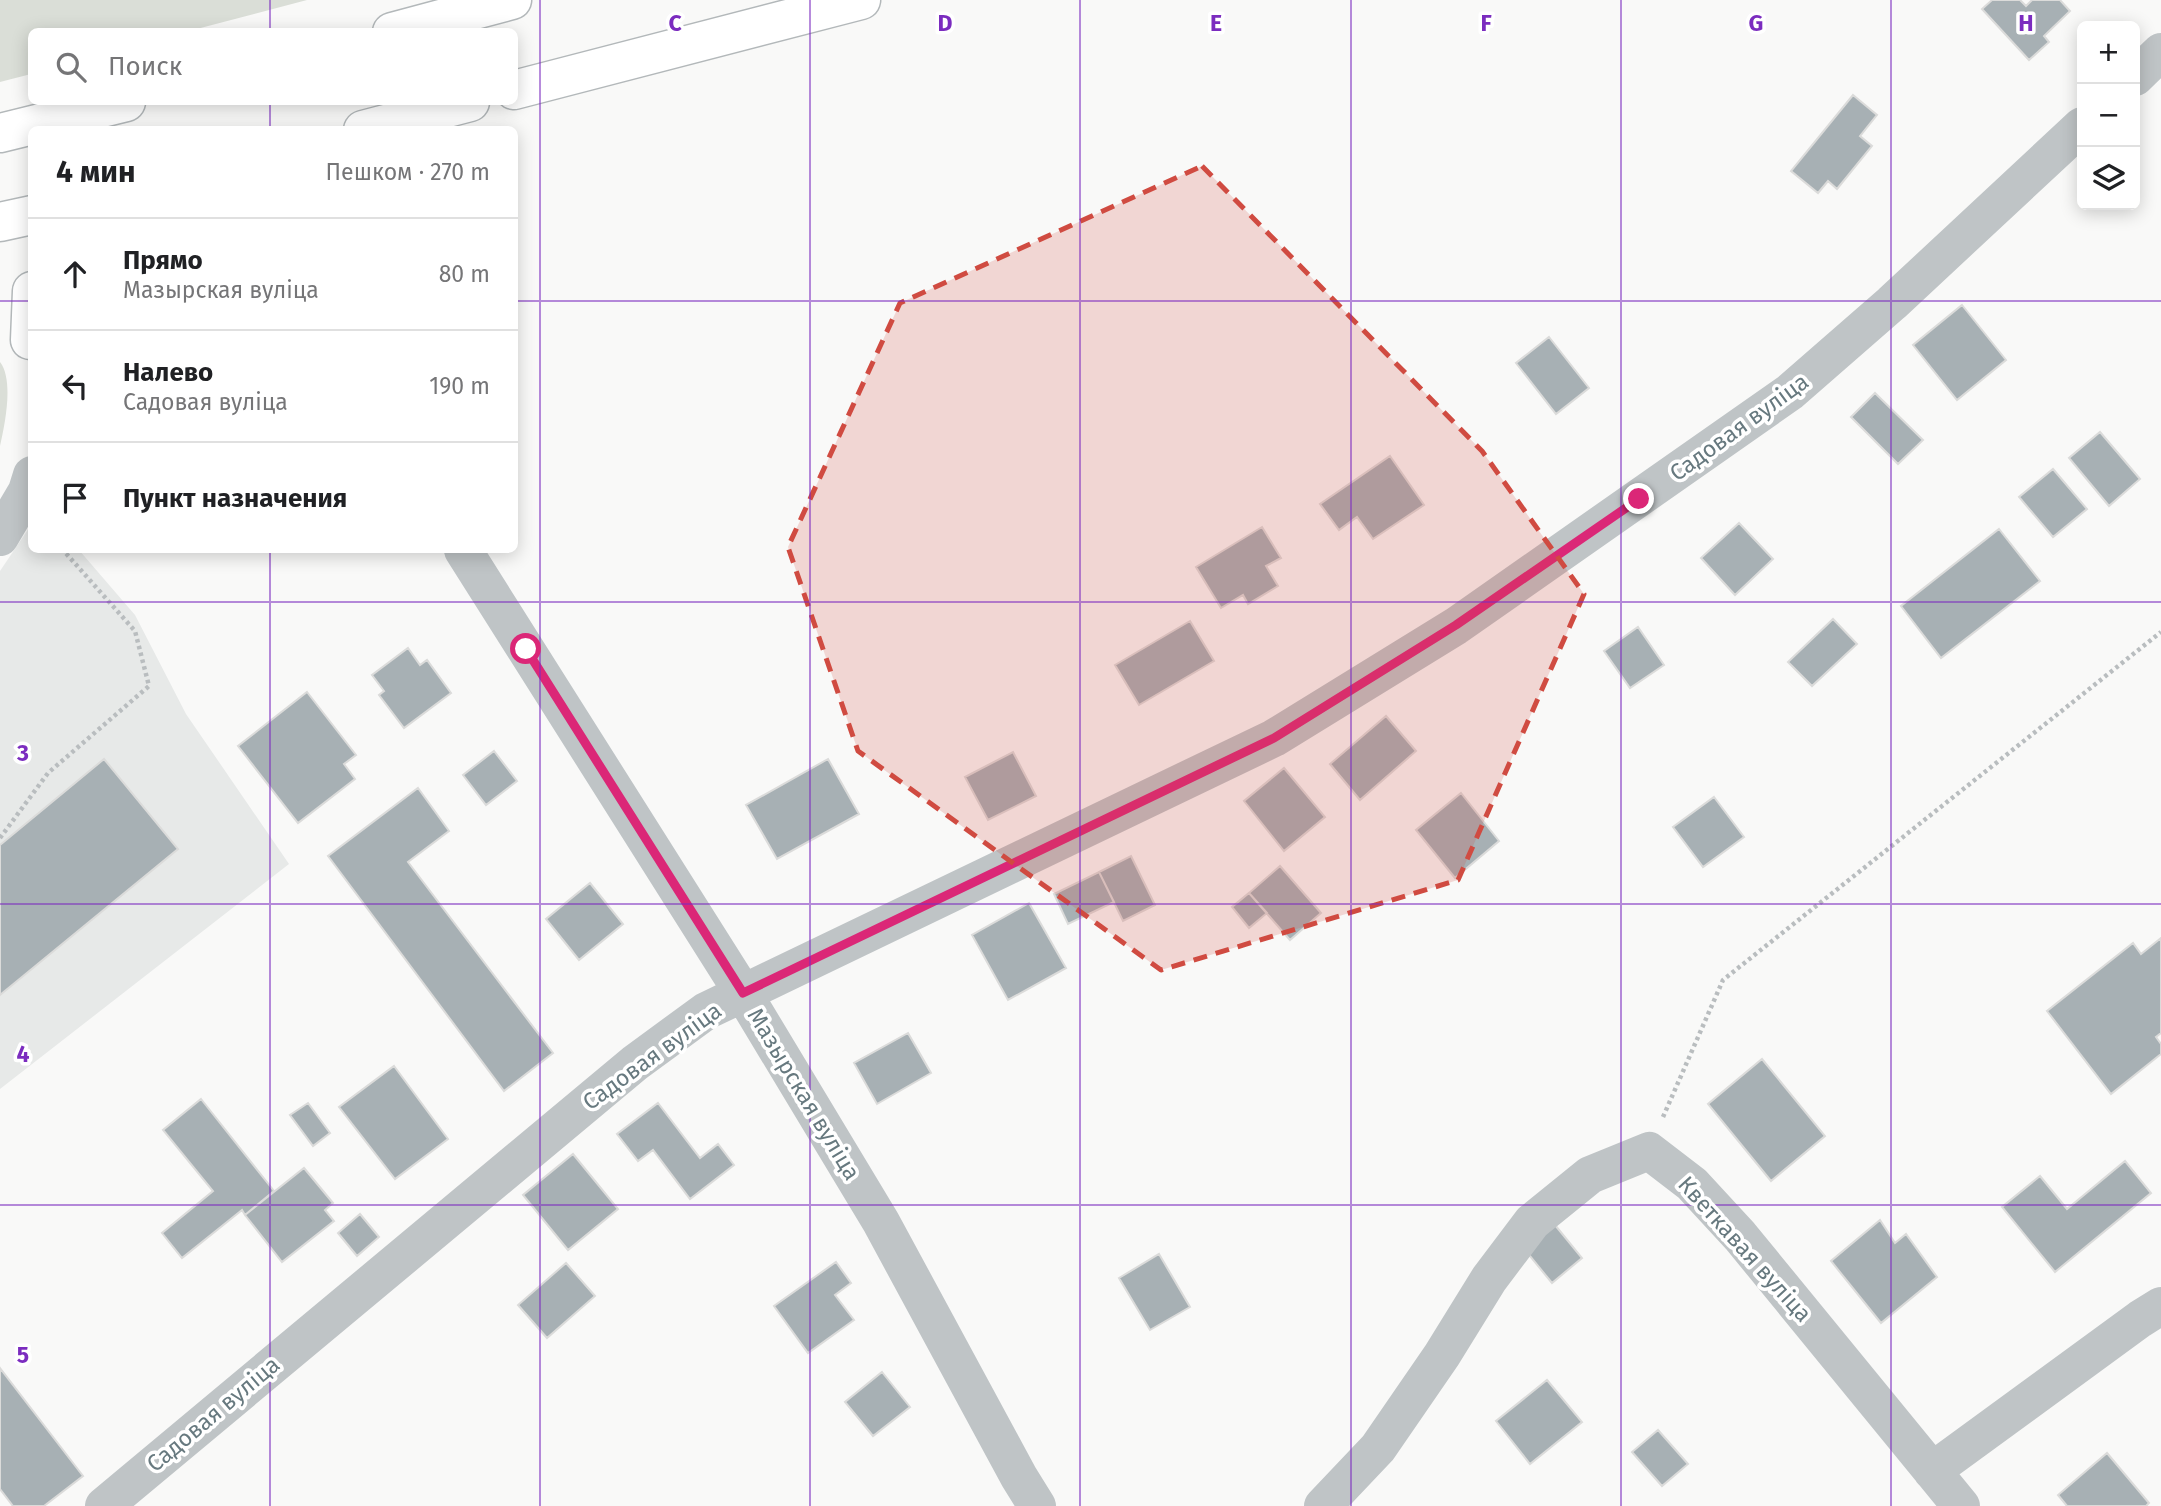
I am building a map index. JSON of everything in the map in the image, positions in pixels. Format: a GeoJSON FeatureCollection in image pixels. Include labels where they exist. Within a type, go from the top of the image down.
{"type":"FeatureCollection","features":[{"type":"Feature","properties":{"kind":"highway"},"geometry":{"type":"LineString","coordinates":[[407,28],[512,0]]}},
{"type":"Feature","properties":{"kind":"highway"},"geometry":{"type":"LineString","coordinates":[[518,89],[861,0]]}},
{"type":"Feature","properties":{"kind":"highway"},"geometry":{"type":"LineString","coordinates":[[28,126],[114,105]]}},
{"type":"Feature","properties":{"kind":"highway"},"geometry":{"type":"LineString","coordinates":[[378,126],[459,105]]}},
{"type":"Feature","properties":{"kind":"highway"},"geometry":{"type":"LineString","coordinates":[[0,133],[28,126]]}},
{"type":"Feature","properties":{"kind":"highway"},"geometry":{"type":"LineString","coordinates":[[0,222],[28,216]]}},
{"type":"Feature","properties":{"kind":"highway"},"geometry":{"type":"LineString","coordinates":[[0,304],[28,340]]}},
{"type":"Feature","properties":{"kind":"street"},"geometry":{"type":"LineString","coordinates":[[2140,72],[2161,52]]}},
{"type":"Feature","properties":{"kind":"street","name":"Садовая вуліца"},"geometry":{"type":"LineString","coordinates":[[104,1506],[635,1063],[706,1011],[1274,738],[1456,625],[1790,392],[1892,303],[2077,131]]}},
{"type":"Feature","properties":{"kind":"street"},"geometry":{"type":"LineString","coordinates":[[0,537],[28,488]]}},
{"type":"Feature","properties":{"kind":"street","name":"Мазырская вуліца"},"geometry":{"type":"LineString","coordinates":[[465,553],[743,993],[881,1222],[1037,1506]]}},
{"type":"Feature","properties":{"kind":"street"},"geometry":{"type":"LineString","coordinates":[[1323,1506],[1378,1448],[1442,1355],[1489,1279],[1532,1222],[1590,1175],[1649,1151]]}},
{"type":"Feature","properties":{"kind":"street","name":"Кветкавая вуліца"},"geometry":{"type":"LineString","coordinates":[[1649,1151],[1692,1184],[1740,1236],[1961,1506]]}},
{"type":"Feature","properties":{"kind":"street"},"geometry":{"type":"LineString","coordinates":[[1932,1471],[2140,1319],[2161,1307]]}},
{"type":"Feature","properties":{"kind":"path"},"geometry":{"type":"LineString","coordinates":[[0,838],[48,774],[149,686],[135,631],[66,553]]}},
{"type":"Feature","properties":{"kind":"path"},"geometry":{"type":"LineString","coordinates":[[1649,1151],[1723,980],[2161,632]]}},
{"type":"Feature","properties":{"kind":"highlighted area"},"geometry":{"type":"Polygon","coordinates":[[[1202,166],[1482,451],[1584,594],[1458,880],[1161,970],[858,751],[788,547],[900,303],[1202,166]]]}},
{"type":"Feature","properties":{"kind":"shaded area"},"geometry":{"type":"Polygon","coordinates":[[[0,0],[307,0],[200,28],[28,28],[28,75],[0,82],[0,0]]]}},
{"type":"Feature","properties":{"kind":"shaded area"},"geometry":{"type":"Polygon","coordinates":[[[0,362],[7,380],[7,391],[0,446],[0,362]]]}},
{"type":"Feature","properties":{"kind":"shaded area"},"geometry":{"type":"Polygon","coordinates":[[[28,529],[28,553],[82,553],[135,615],[186,714],[289,864],[0,1089],[0,571],[28,529]]]}},
{"type":"Feature","properties":{"kind":"building"},"geometry":{"type":"Polygon","coordinates":[[[1992,0],[2020,0],[2026,6],[2032,0],[2060,0],[2070,11],[2044,36],[2049,42],[2029,60],[1982,9],[1992,0]]]}},
{"type":"Feature","properties":{"kind":"building"},"geometry":{"type":"Polygon","coordinates":[[[1853,95],[1877,115],[1860,136],[1872,146],[1837,189],[1828,181],[1818,193],[1791,171],[1853,95]]]}},
{"type":"Feature","properties":{"kind":"building"},"geometry":{"type":"Polygon","coordinates":[[[1962,305],[2006,360],[1957,400],[1913,345],[1962,305]]]}},
{"type":"Feature","properties":{"kind":"building"},"geometry":{"type":"Polygon","coordinates":[[[1549,337],[1589,388],[1556,414],[1516,363],[1549,337]]]}},
{"type":"Feature","properties":{"kind":"building"},"geometry":{"type":"Polygon","coordinates":[[[1875,393],[1923,440],[1898,464],[1851,417],[1875,393]]]}},
{"type":"Feature","properties":{"kind":"building"},"geometry":{"type":"Polygon","coordinates":[[[2100,432],[2140,479],[2109,506],[2069,458],[2100,432]]]}},
{"type":"Feature","properties":{"kind":"building"},"geometry":{"type":"Polygon","coordinates":[[[1390,456],[1424,505],[1373,539],[1357,517],[1339,530],[1320,504],[1390,456]]]}},
{"type":"Feature","properties":{"kind":"building"},"geometry":{"type":"Polygon","coordinates":[[[2053,469],[2087,509],[2053,537],[2019,497],[2053,469]]]}},
{"type":"Feature","properties":{"kind":"building"},"geometry":{"type":"Polygon","coordinates":[[[1739,523],[1773,559],[1735,595],[1701,558],[1739,523]]]}},
{"type":"Feature","properties":{"kind":"building"},"geometry":{"type":"Polygon","coordinates":[[[1262,527],[1281,558],[1266,566],[1278,586],[1248,604],[1243,595],[1221,608],[1196,567],[1262,527]]]}},
{"type":"Feature","properties":{"kind":"building"},"geometry":{"type":"Polygon","coordinates":[[[1999,529],[2040,581],[1941,658],[1901,606],[1999,529]]]}},
{"type":"Feature","properties":{"kind":"building"},"geometry":{"type":"Polygon","coordinates":[[[1833,619],[1857,644],[1812,686],[1788,662],[1833,619]]]}},
{"type":"Feature","properties":{"kind":"building"},"geometry":{"type":"Polygon","coordinates":[[[1190,621],[1214,661],[1139,705],[1115,665],[1190,621]]]}},
{"type":"Feature","properties":{"kind":"building"},"geometry":{"type":"Polygon","coordinates":[[[1638,627],[1664,665],[1630,688],[1604,651],[1638,627]]]}},
{"type":"Feature","properties":{"kind":"building"},"geometry":{"type":"Polygon","coordinates":[[[408,648],[420,665],[427,660],[451,693],[404,728],[379,695],[384,691],[372,675],[408,648]]]}},
{"type":"Feature","properties":{"kind":"building"},"geometry":{"type":"Polygon","coordinates":[[[307,692],[356,755],[344,764],[355,779],[298,823],[238,746],[307,692]]]}},
{"type":"Feature","properties":{"kind":"building"},"geometry":{"type":"Polygon","coordinates":[[[1386,716],[1416,751],[1360,800],[1330,764],[1386,716]]]}},
{"type":"Feature","properties":{"kind":"building"},"geometry":{"type":"Polygon","coordinates":[[[494,751],[517,781],[486,805],[463,775],[494,751]]]}},
{"type":"Feature","properties":{"kind":"building"},"geometry":{"type":"Polygon","coordinates":[[[1013,752],[1036,796],[988,820],[965,777],[1013,752]]]}},
{"type":"Feature","properties":{"kind":"building"},"geometry":{"type":"Polygon","coordinates":[[[104,759],[178,849],[0,995],[0,845],[104,759]]]}},
{"type":"Feature","properties":{"kind":"building"},"geometry":{"type":"Polygon","coordinates":[[[828,759],[859,814],[777,859],[746,805],[828,759]]]}},
{"type":"Feature","properties":{"kind":"building"},"geometry":{"type":"Polygon","coordinates":[[[1284,768],[1325,817],[1284,851],[1244,801],[1284,768]]]}},
{"type":"Feature","properties":{"kind":"building"},"geometry":{"type":"Polygon","coordinates":[[[418,788],[449,831],[408,862],[553,1053],[504,1091],[328,856],[418,788]]]}},
{"type":"Feature","properties":{"kind":"building"},"geometry":{"type":"Polygon","coordinates":[[[1461,793],[1499,841],[1455,878],[1416,830],[1461,793]]]}},
{"type":"Feature","properties":{"kind":"building"},"geometry":{"type":"Polygon","coordinates":[[[1714,797],[1744,837],[1703,867],[1673,827],[1714,797]]]}},
{"type":"Feature","properties":{"kind":"building"},"geometry":{"type":"Polygon","coordinates":[[[1131,856],[1155,905],[1123,921],[1099,872],[1131,856]]]}},
{"type":"Feature","properties":{"kind":"building"},"geometry":{"type":"Polygon","coordinates":[[[1280,866],[1321,913],[1290,940],[1249,893],[1280,866]]]}},
{"type":"Feature","properties":{"kind":"building"},"geometry":{"type":"Polygon","coordinates":[[[1099,872],[1114,902],[1068,924],[1054,894],[1099,872]]]}},
{"type":"Feature","properties":{"kind":"building"},"geometry":{"type":"Polygon","coordinates":[[[590,883],[623,924],[579,960],[546,919],[590,883]]]}},
{"type":"Feature","properties":{"kind":"building"},"geometry":{"type":"Polygon","coordinates":[[[1249,893],[1267,913],[1249,928],[1232,907],[1249,893]]]}},
{"type":"Feature","properties":{"kind":"building"},"geometry":{"type":"Polygon","coordinates":[[[1029,903],[1066,968],[1008,1000],[972,935],[1029,903]]]}},
{"type":"Feature","properties":{"kind":"building"},"geometry":{"type":"Polygon","coordinates":[[[2161,938],[2161,1033],[2156,1037],[2161,1044],[2161,1054],[2111,1094],[2047,1011],[2133,943],[2141,954],[2161,938]]]}},
{"type":"Feature","properties":{"kind":"building"},"geometry":{"type":"Polygon","coordinates":[[[908,1033],[931,1073],[877,1104],[854,1063],[908,1033]]]}},
{"type":"Feature","properties":{"kind":"building"},"geometry":{"type":"Polygon","coordinates":[[[1762,1059],[1825,1136],[1771,1181],[1708,1104],[1762,1059]]]}},
{"type":"Feature","properties":{"kind":"building"},"geometry":{"type":"Polygon","coordinates":[[[394,1066],[448,1139],[395,1179],[339,1107],[394,1066]]]}},
{"type":"Feature","properties":{"kind":"building"},"geometry":{"type":"Polygon","coordinates":[[[201,1099],[274,1191],[245,1215],[242,1210],[182,1258],[162,1233],[213,1191],[163,1130],[201,1099]]]}},
{"type":"Feature","properties":{"kind":"building"},"geometry":{"type":"Polygon","coordinates":[[[308,1103],[330,1133],[313,1146],[290,1115],[308,1103]]]}},
{"type":"Feature","properties":{"kind":"building"},"geometry":{"type":"Polygon","coordinates":[[[658,1103],[700,1158],[718,1144],[734,1165],[690,1199],[653,1150],[638,1161],[617,1134],[658,1103]]]}},
{"type":"Feature","properties":{"kind":"building"},"geometry":{"type":"Polygon","coordinates":[[[573,1154],[618,1209],[568,1250],[523,1195],[573,1154]]]}},
{"type":"Feature","properties":{"kind":"building"},"geometry":{"type":"Polygon","coordinates":[[[2125,1161],[2151,1193],[2055,1272],[2002,1207],[2040,1176],[2067,1209],[2125,1161]]]}},
{"type":"Feature","properties":{"kind":"building"},"geometry":{"type":"Polygon","coordinates":[[[304,1168],[333,1203],[325,1210],[334,1221],[282,1262],[245,1215],[304,1168]]]}},
{"type":"Feature","properties":{"kind":"building"},"geometry":{"type":"Polygon","coordinates":[[[360,1214],[379,1237],[357,1256],[338,1233],[360,1214]]]}},
{"type":"Feature","properties":{"kind":"building"},"geometry":{"type":"Polygon","coordinates":[[[1880,1220],[1895,1243],[1906,1234],[1937,1277],[1881,1323],[1831,1261],[1880,1220]]]}},
{"type":"Feature","properties":{"kind":"building"},"geometry":{"type":"Polygon","coordinates":[[[1555,1225],[1582,1258],[1552,1283],[1525,1250],[1555,1225]]]}},
{"type":"Feature","properties":{"kind":"building"},"geometry":{"type":"Polygon","coordinates":[[[1159,1254],[1190,1307],[1150,1330],[1119,1278],[1159,1254]]]}},
{"type":"Feature","properties":{"kind":"building"},"geometry":{"type":"Polygon","coordinates":[[[836,1262],[851,1283],[835,1295],[854,1320],[808,1353],[774,1306],[836,1262]]]}},
{"type":"Feature","properties":{"kind":"building"},"geometry":{"type":"Polygon","coordinates":[[[566,1263],[595,1296],[547,1338],[518,1305],[566,1263]]]}},
{"type":"Feature","properties":{"kind":"building"},"geometry":{"type":"Polygon","coordinates":[[[0,1368],[83,1476],[44,1506],[13,1506],[0,1489],[0,1368]]]}},
{"type":"Feature","properties":{"kind":"building"},"geometry":{"type":"Polygon","coordinates":[[[882,1372],[910,1407],[873,1436],[845,1402],[882,1372]]]}},
{"type":"Feature","properties":{"kind":"building"},"geometry":{"type":"Polygon","coordinates":[[[1547,1380],[1582,1422],[1530,1464],[1496,1421],[1547,1380]]]}},
{"type":"Feature","properties":{"kind":"building"},"geometry":{"type":"Polygon","coordinates":[[[1658,1430],[1688,1464],[1662,1486],[1632,1452],[1658,1430]]]}},
{"type":"Feature","properties":{"kind":"building"},"geometry":{"type":"Polygon","coordinates":[[[2107,1453],[2149,1503],[2146,1506],[2067,1506],[2058,1495],[2107,1453]]]}},
{"type":"Feature","properties":{"kind":"route"},"geometry":{"type":"LineString","coordinates":[[526,649],[743,993],[1274,738],[1456,625],[1639,499]]}}]}
